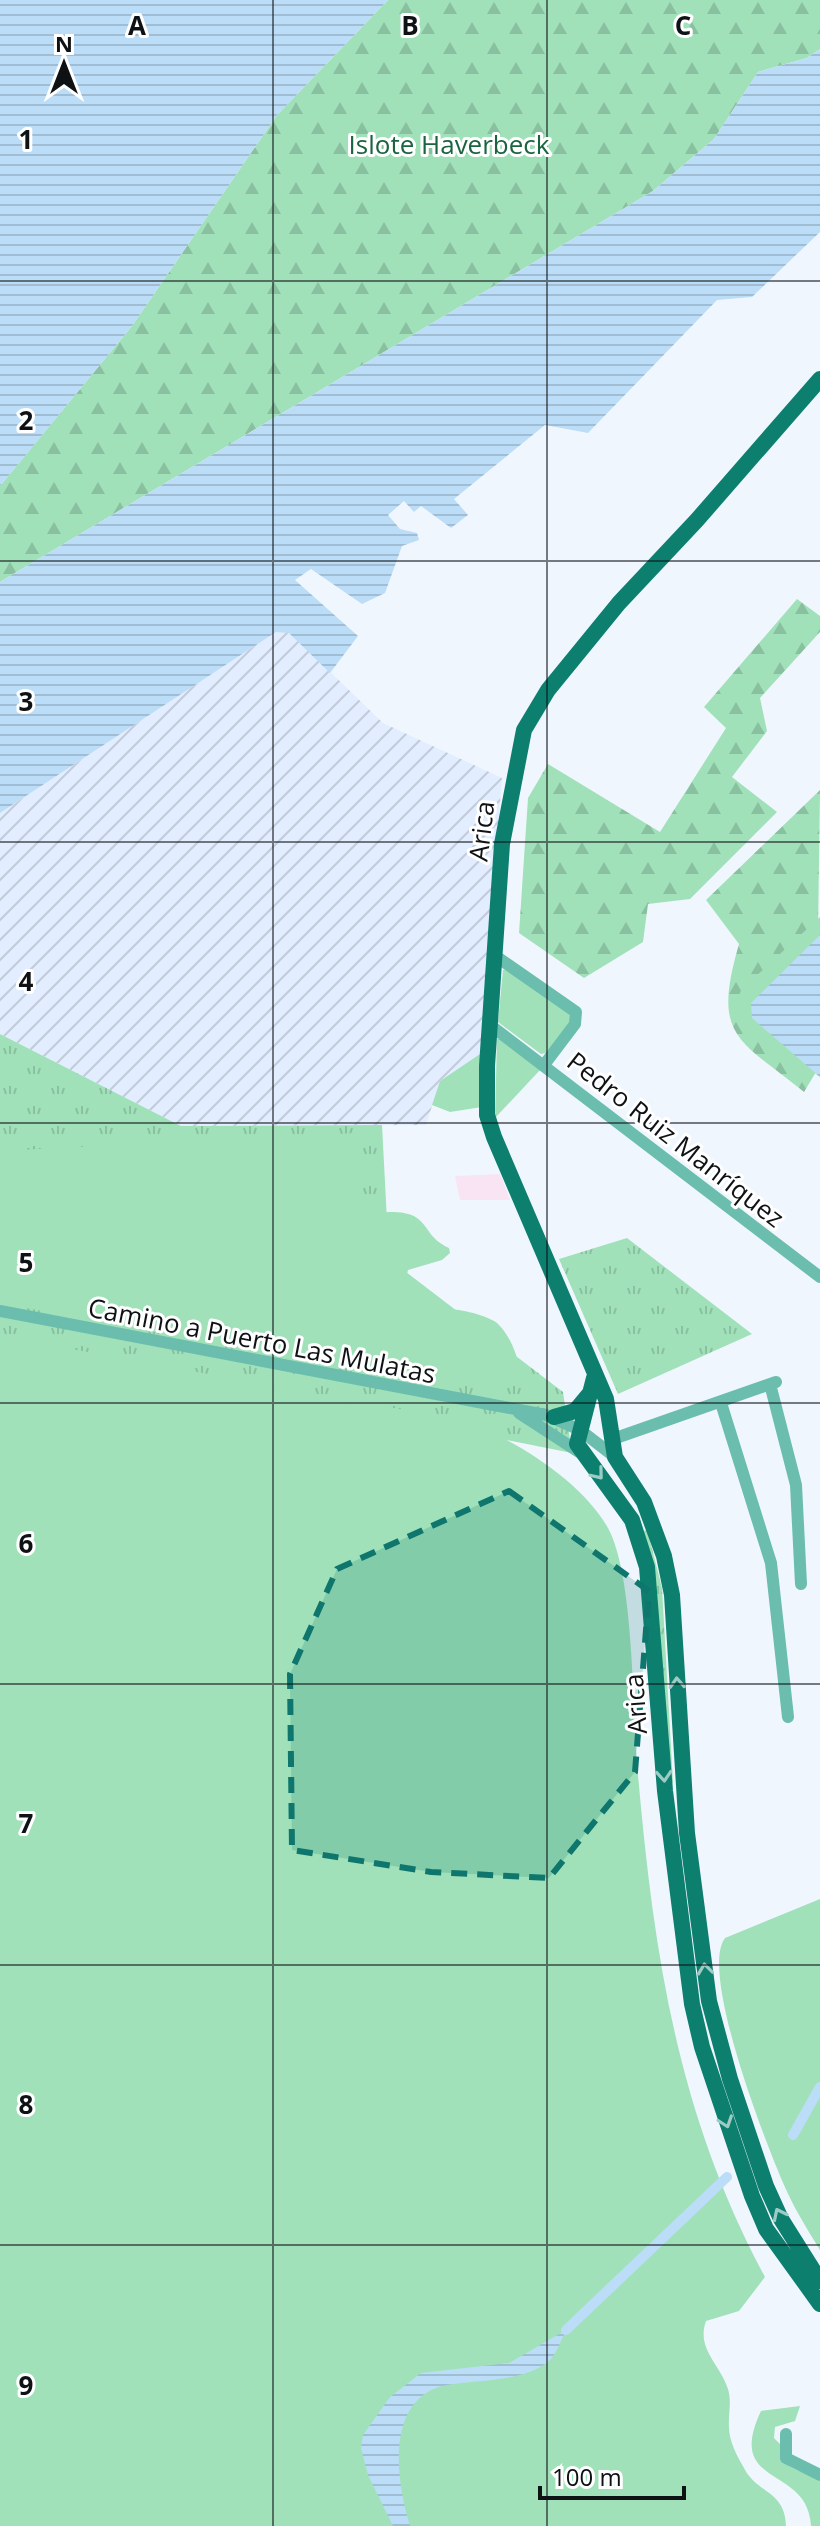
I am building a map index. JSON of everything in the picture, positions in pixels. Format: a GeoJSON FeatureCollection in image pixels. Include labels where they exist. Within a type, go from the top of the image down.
{"type":"FeatureCollection","features":[{"type":"Feature","properties":{"kind":"main road","name":"Arica"},"geometry":{"type":"LineString","coordinates":[[820,379],[697,520],[619,603],[548,690],[524,730],[514,768],[502,844],[487,1115],[593,1383],[606,1399],[615,1457],[651,1518],[669,1576],[687,1833],[709,2001],[720,2045],[766,2186],[781,2219],[820,2281]]}},
{"type":"Feature","properties":{"kind":"main road"},"geometry":{"type":"LineString","coordinates":[[554,1417],[575,1411],[593,1383]]}},
{"type":"Feature","properties":{"kind":"main road"},"geometry":{"type":"LineString","coordinates":[[579,1452],[580,1430],[593,1383]]}},
{"type":"Feature","properties":{"kind":"main road","name":"Arica"},"geometry":{"type":"LineString","coordinates":[[579,1452],[632,1520],[647,1567],[665,1791],[690,1991],[702,2047],[766,2229],[820,2304]]}},
{"type":"Feature","properties":{"kind":"street","name":"Pedro Ruiz Manríquez"},"geometry":{"type":"LineString","coordinates":[[497,957],[576,1012],[575,1024],[544,1065]]}},
{"type":"Feature","properties":{"kind":"street","name":"Pedro Ruiz Manríquez"},"geometry":{"type":"LineString","coordinates":[[490,1025],[820,1277]]}},
{"type":"Feature","properties":{"kind":"street","name":"Camino a Puerto Las Mulatas"},"geometry":{"type":"LineString","coordinates":[[0,1311],[554,1417],[580,1430],[615,1457]]}},
{"type":"Feature","properties":{"kind":"street"},"geometry":{"type":"LineString","coordinates":[[613,1439],[773,1383],[796,1485],[801,1584]]}},
{"type":"Feature","properties":{"kind":"street"},"geometry":{"type":"LineString","coordinates":[[721,1403],[771,1563],[788,1717]]}},
{"type":"Feature","properties":{"kind":"street","name":"Camino a Puerto Las Mulatas"},"geometry":{"type":"LineString","coordinates":[[516,1412],[579,1452]]}},
{"type":"Feature","properties":{"kind":"street"},"geometry":{"type":"LineString","coordinates":[[786,2434],[786,2458],[820,2475]]}},
{"type":"Feature","properties":{"kind":"highlighted area"},"geometry":{"type":"Polygon","coordinates":[[[509,1491],[649,1591],[635,1772],[549,1878],[431,1872],[292,1850],[290,1674],[337,1569],[509,1491]]]}},
{"type":"Feature","properties":{"kind":"shaded area"},"geometry":{"type":"Polygon","coordinates":[[[276,632],[289,632],[383,723],[502,778],[480,1054],[440,1081],[426,1125],[181,1126],[0,1034],[0,813],[276,632]]]}},
{"type":"Feature","properties":{"kind":"shaded area"},"geometry":{"type":"Polygon","coordinates":[[[500,1174],[510,1200],[460,1200],[455,1176],[500,1174]]]}},
{"type":"Feature","properties":{"kind":"green space","name":"Islote Haverbeck"},"geometry":{"type":"Polygon","coordinates":[[[388,0],[820,0],[820,49],[807,58],[758,72],[714,139],[653,191],[0,582],[0,486],[132,326],[277,115],[388,0]]]}},
{"type":"Feature","properties":{"kind":"green space"},"geometry":{"type":"Polygon","coordinates":[[[797,599],[820,616],[820,632],[760,698],[767,731],[732,777],[777,812],[690,899],[648,904],[643,942],[584,978],[519,933],[528,798],[548,764],[660,832],[726,728],[704,707],[797,599]]]}},
{"type":"Feature","properties":{"kind":"green space"},"geometry":{"type":"Polygon","coordinates":[[[820,790],[816,1072],[804,1092],[747,1046],[736,1033],[728,999],[739,944],[706,900],[820,790]]]}},
{"type":"Feature","properties":{"kind":"green space"},"geometry":{"type":"Polygon","coordinates":[[[820,917],[820,1077],[740,1017],[735,1007],[741,990],[820,917]]]}},
{"type":"Feature","properties":{"kind":"green space"},"geometry":{"type":"Polygon","coordinates":[[[508,969],[571,1010],[572,1019],[546,1053],[541,1054],[498,1022],[503,970],[508,969]]]}},
{"type":"Feature","properties":{"kind":"green space"},"geometry":{"type":"Polygon","coordinates":[[[0,1034],[181,1126],[382,1125],[389,1259],[563,1392],[572,1453],[200,1379],[0,1391],[0,1034]]]}},
{"type":"Feature","properties":{"kind":"green space"},"geometry":{"type":"Polygon","coordinates":[[[497,1039],[504,1039],[541,1069],[495,1118],[497,1039]]]}},
{"type":"Feature","properties":{"kind":"green space"},"geometry":{"type":"Polygon","coordinates":[[[480,1054],[482,1107],[450,1112],[432,1105],[440,1081],[480,1054]]]}},
{"type":"Feature","properties":{"kind":"green space"},"geometry":{"type":"Polygon","coordinates":[[[356,1133],[359,1213],[397,1212],[411,1215],[422,1222],[437,1241],[449,1248],[450,1253],[442,1260],[408,1270],[406,1278],[429,1300],[481,1315],[499,1325],[510,1340],[517,1359],[516,1382],[491,1375],[458,1386],[438,1385],[0,1303],[0,1151],[356,1133]]]}},
{"type":"Feature","properties":{"kind":"green space"},"geometry":{"type":"Polygon","coordinates":[[[627,1238],[752,1334],[618,1394],[559,1259],[627,1238]]]}},
{"type":"Feature","properties":{"kind":"green space"},"geometry":{"type":"Polygon","coordinates":[[[0,1336],[465,1421],[525,1450],[564,1478],[582,1494],[608,1528],[617,1550],[628,1612],[644,1842],[662,1971],[691,2095],[711,2156],[735,2216],[765,2277],[739,2311],[706,2321],[704,2340],[728,2389],[729,2432],[734,2448],[749,2476],[781,2505],[786,2526],[0,2526],[0,1336]]]}},
{"type":"Feature","properties":{"kind":"green space"},"geometry":{"type":"Polygon","coordinates":[[[647,1529],[662,1588],[673,1783],[668,1781],[643,1532],[647,1529]]]}},
{"type":"Feature","properties":{"kind":"green space"},"geometry":{"type":"Polygon","coordinates":[[[820,1899],[820,2250],[788,2194],[751,2098],[727,2020],[719,1957],[725,1938],[820,1899]]]}},
{"type":"Feature","properties":{"kind":"green space"},"geometry":{"type":"Polygon","coordinates":[[[800,2406],[795,2421],[775,2427],[774,2438],[781,2445],[781,2453],[787,2464],[820,2478],[820,2526],[811,2526],[806,2506],[797,2493],[760,2465],[753,2453],[752,2436],[761,2411],[800,2406]]]}},
{"type":"Feature","properties":{"kind":"water"},"geometry":{"type":"Polygon","coordinates":[[[0,0],[388,0],[277,115],[132,326],[0,486],[0,0]]]}},
{"type":"Feature","properties":{"kind":"water"},"geometry":{"type":"Polygon","coordinates":[[[820,49],[820,232],[752,297],[717,300],[588,433],[545,425],[454,499],[468,515],[451,528],[421,506],[414,512],[404,501],[388,515],[400,529],[417,533],[419,540],[402,546],[385,593],[362,604],[311,569],[295,580],[358,636],[330,673],[289,633],[276,632],[0,813],[0,582],[653,191],[714,139],[758,72],[807,58],[820,49]]]}},
{"type":"Feature","properties":{"kind":"water"},"geometry":{"type":"Polygon","coordinates":[[[820,935],[820,1077],[752,1018],[751,1003],[820,935]]]}},
{"type":"Feature","properties":{"kind":"water"},"geometry":{"type":"Polygon","coordinates":[[[566,2330],[551,2359],[538,2368],[502,2379],[453,2384],[431,2390],[415,2403],[405,2420],[399,2462],[410,2526],[393,2526],[368,2475],[361,2448],[363,2435],[390,2397],[421,2373],[509,2363],[566,2330]]]}},
{"type":"Feature","properties":{"kind":"waterway"},"geometry":{"type":"LineString","coordinates":[[793,2135],[820,2087]]}},
{"type":"Feature","properties":{"kind":"waterway"},"geometry":{"type":"LineString","coordinates":[[566,2330],[727,2177]]}}]}
